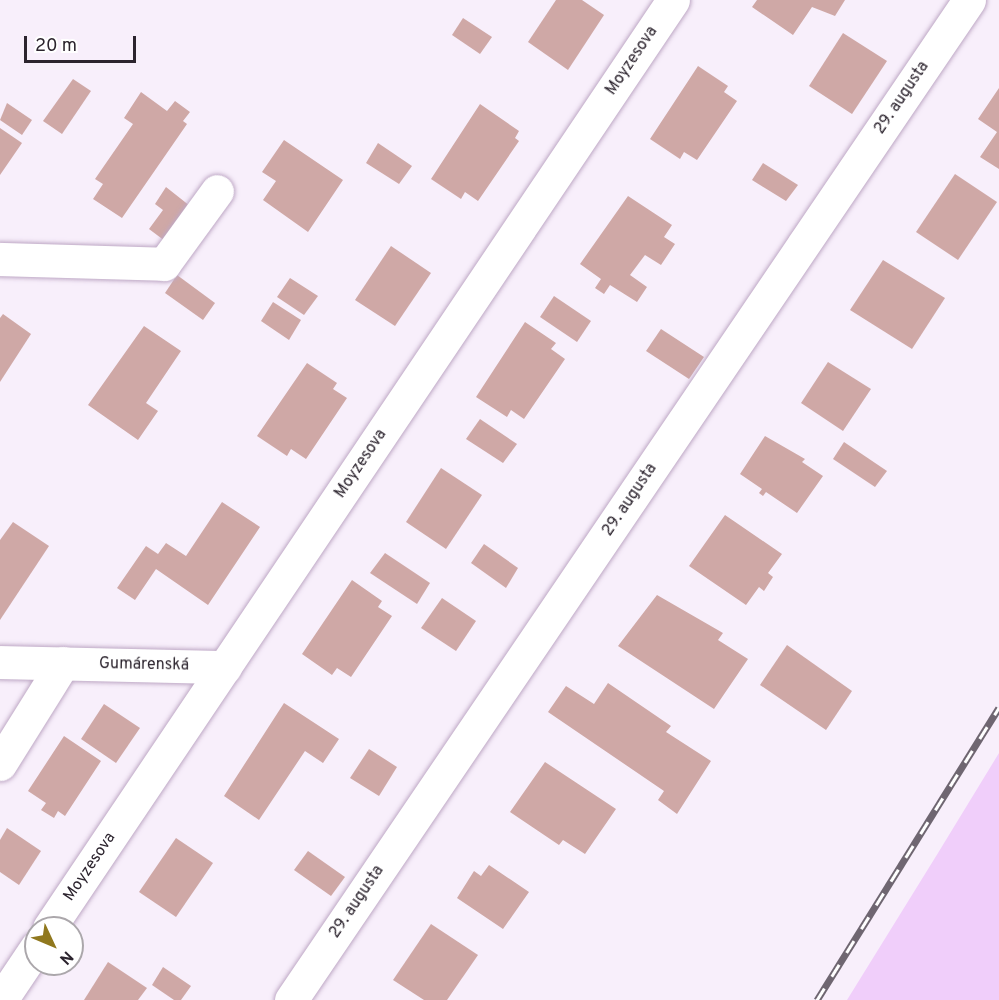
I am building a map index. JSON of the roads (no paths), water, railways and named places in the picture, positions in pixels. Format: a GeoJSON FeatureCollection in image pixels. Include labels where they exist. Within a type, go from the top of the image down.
{"type":"FeatureCollection","features":[{"type":"Feature","properties":{"kind":"street","name":"Moyzesova"},"geometry":{"type":"LineString","coordinates":[[57,916],[673,0]]}},
{"type":"Feature","properties":{"kind":"street","name":"29. augusta"},"geometry":{"type":"LineString","coordinates":[[291,1000],[969,0]]}},
{"type":"Feature","properties":{"kind":"street"},"geometry":{"type":"LineString","coordinates":[[0,259],[164,264],[217,191]]}},
{"type":"Feature","properties":{"kind":"street","name":"Gumárenská"},"geometry":{"type":"LineString","coordinates":[[0,662],[225,667]]}},
{"type":"Feature","properties":{"kind":"street"},"geometry":{"type":"LineString","coordinates":[[0,764],[63,663]]}},
{"type":"Feature","properties":{"kind":"street"},"geometry":{"type":"LineString","coordinates":[[1,1000],[24,966]]}},
{"type":"Feature","properties":{"kind":"railway"},"geometry":{"type":"LineString","coordinates":[[817,1000],[999,708]]}}]}
